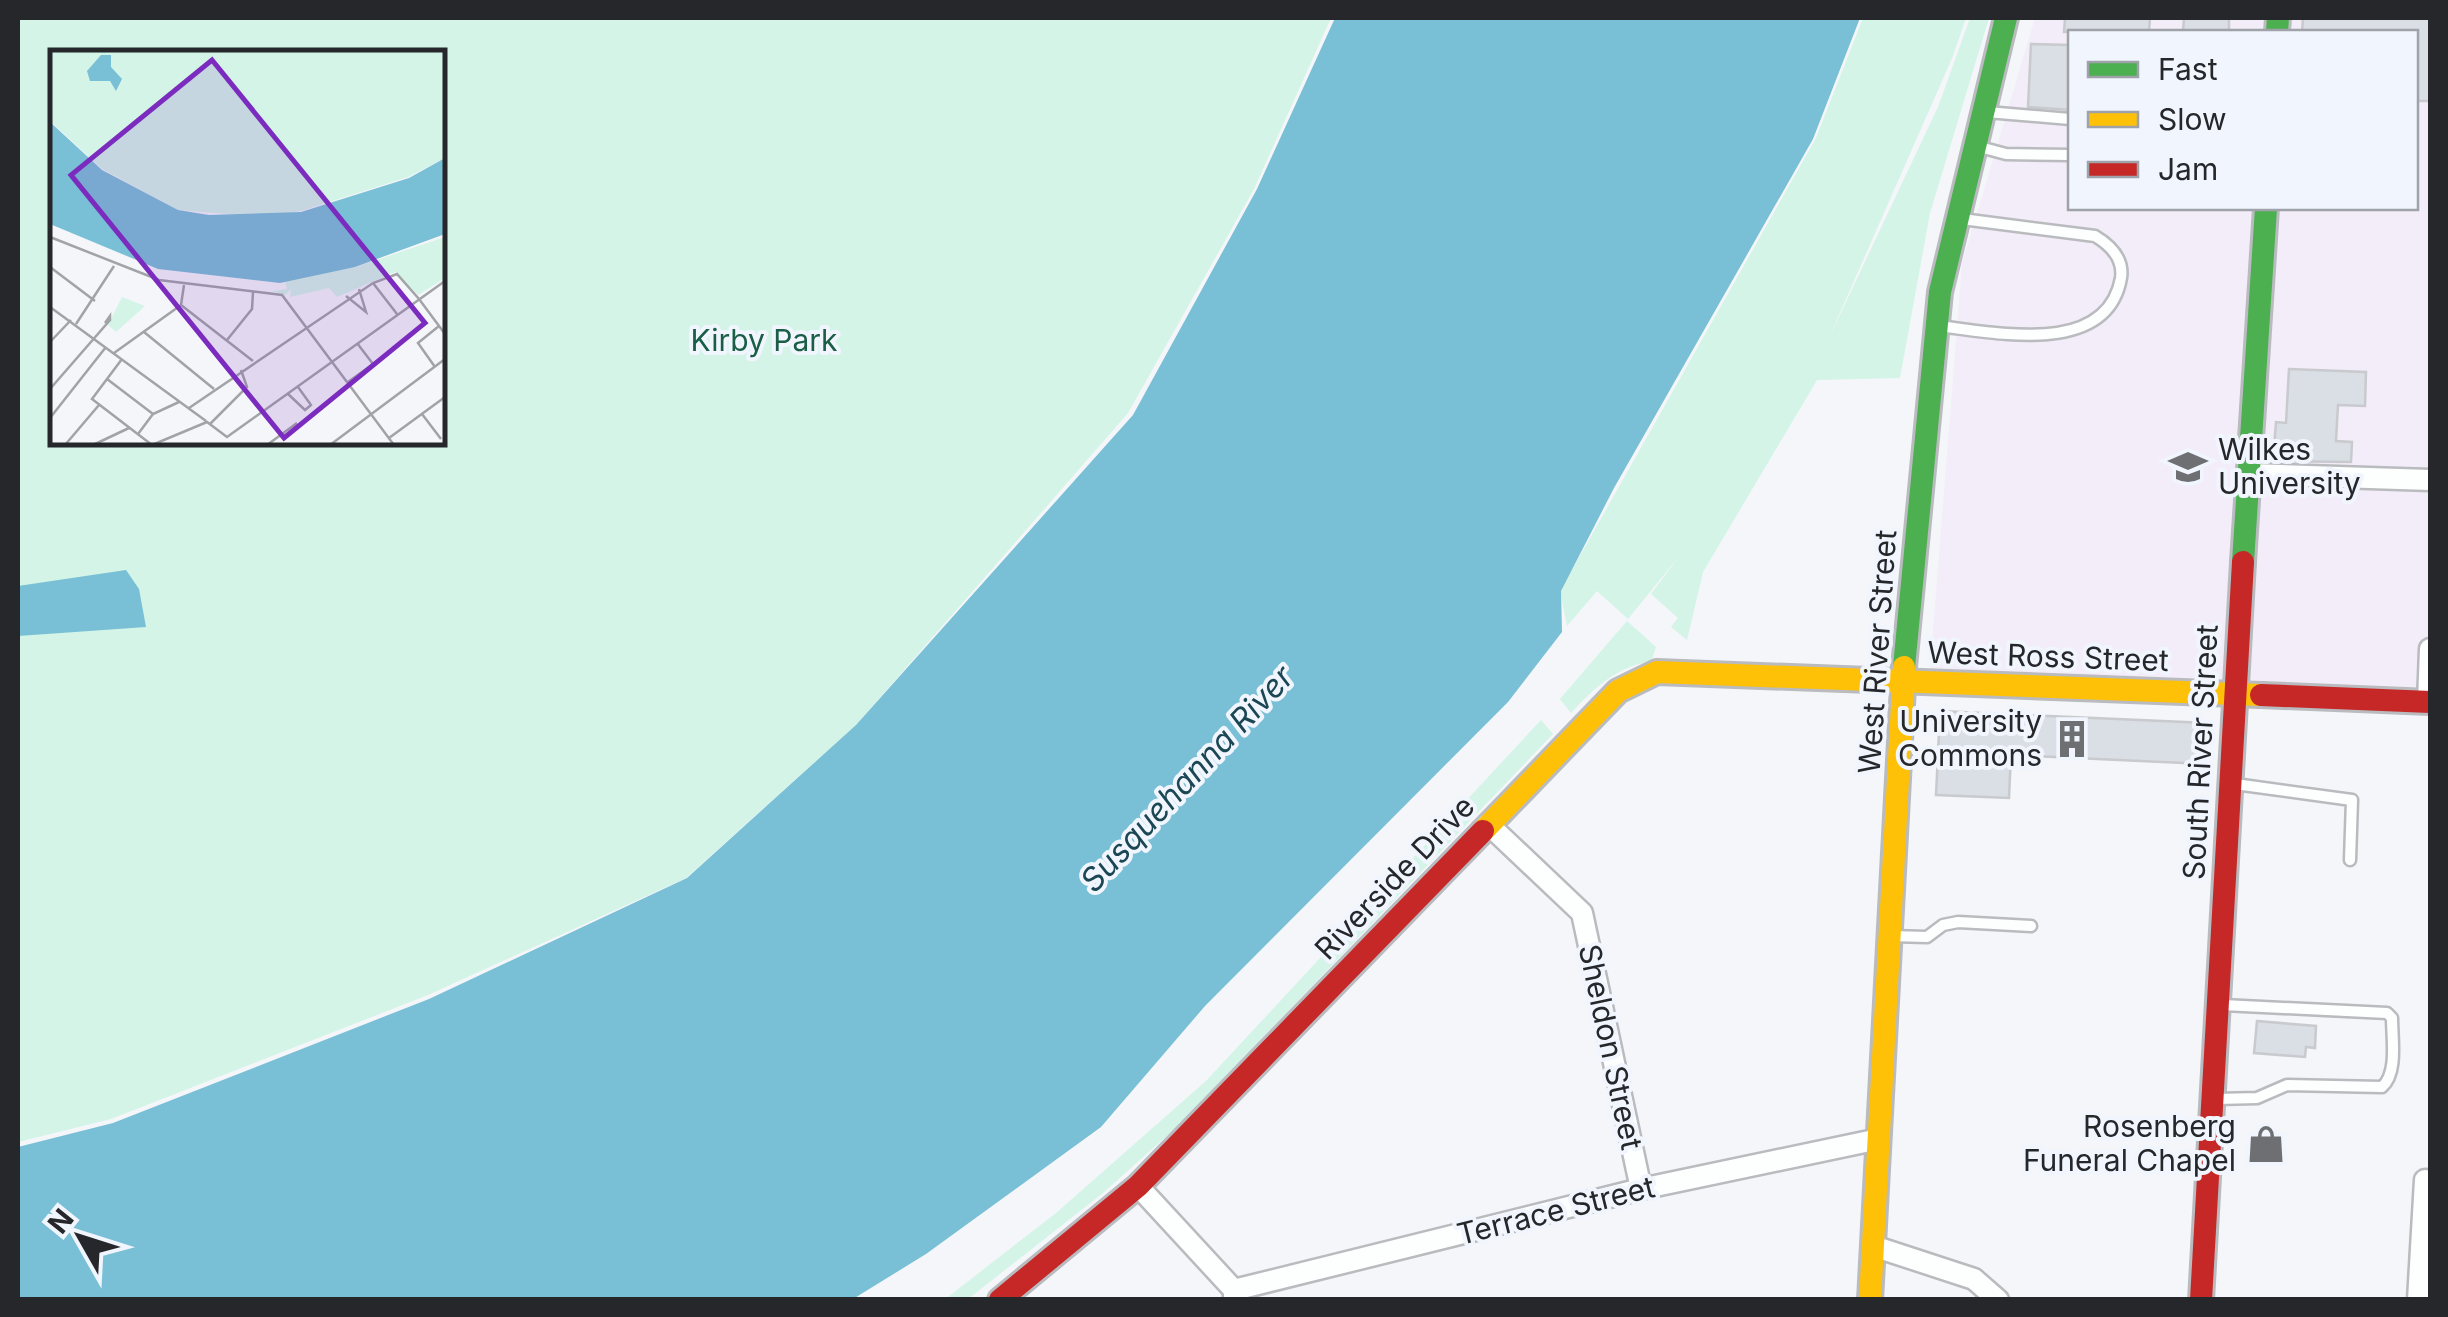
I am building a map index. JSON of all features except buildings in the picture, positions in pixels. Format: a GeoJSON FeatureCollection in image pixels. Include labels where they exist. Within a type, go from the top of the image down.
{"type":"FeatureCollection","features":[{"type":"Feature","properties":{"kind":"street","name":"West River Street"},"geometry":{"type":"LineString","coordinates":[[1870,1300],[1903,682],[1940,292],[2006,18]]}},
{"type":"Feature","properties":{"kind":"street","name":"South River Street"},"geometry":{"type":"LineString","coordinates":[[2201,1300],[2234,692],[2266,210]]}},
{"type":"Feature","properties":{"kind":"street"},"geometry":{"type":"LineString","coordinates":[[2249,474],[2430,480]]}},
{"type":"Feature","properties":{"kind":"street"},"geometry":{"type":"LineString","coordinates":[[2429,702],[2430,649]]}},
{"type":"Feature","properties":{"kind":"street","name":"Riverside Drive"},"geometry":{"type":"LineString","coordinates":[[1000,1300],[1138,1186],[1618,691],[1657,672],[1903,682]]}},
{"type":"Feature","properties":{"kind":"street","name":"West Ross Street"},"geometry":{"type":"LineString","coordinates":[[1903,682],[2429,702]]}},
{"type":"Feature","properties":{"kind":"street","name":"Sheldon Street"},"geometry":{"type":"LineString","coordinates":[[1488,824],[1582,914],[1641,1190]]}},
{"type":"Feature","properties":{"kind":"street","name":"Terrace Street"},"geometry":{"type":"LineString","coordinates":[[1234,1295],[1641,1190],[1879,1139]]}},
{"type":"Feature","properties":{"kind":"street"},"geometry":{"type":"LineString","coordinates":[[2418,1300],[2426,1180]]}},
{"type":"Feature","properties":{"kind":"street"},"geometry":{"type":"LineString","coordinates":[[1138,1186],[1234,1295]]}},
{"type":"Feature","properties":{"kind":"street"},"geometry":{"type":"LineString","coordinates":[[1873,1246],[1974,1279],[1998,1300]]}},
{"type":"Feature","properties":{"kind":"lane"},"geometry":{"type":"LineString","coordinates":[[1983,112],[2068,119]]}},
{"type":"Feature","properties":{"kind":"lane"},"geometry":{"type":"LineString","coordinates":[[1975,146],[2006,154],[2068,155]]}},
{"type":"Feature","properties":{"kind":"lane"},"geometry":{"type":"LineString","coordinates":[[1937,326],[2020,334],[2072,332],[2108,306],[2120,284],[2122,266],[2110,245],[2094,236],[1958,218]]}},
{"type":"Feature","properties":{"kind":"lane"},"geometry":{"type":"LineString","coordinates":[[2229,783],[2352,800],[2350,860]]}},
{"type":"Feature","properties":{"kind":"lane"},"geometry":{"type":"LineString","coordinates":[[1890,936],[1927,937],[1944,925],[1958,922],[2031,926]]}},
{"type":"Feature","properties":{"kind":"lane"},"geometry":{"type":"LineString","coordinates":[[2212,1100],[2258,1098],[2288,1085],[2382,1088],[2391,1071],[2392,1018],[2387,1013],[2216,1005]]}},
{"type":"Feature","properties":{"kind":"shaded area","name":"Wilkes University"},"geometry":{"type":"Polygon","coordinates":[[[2035,18],[2430,18],[2430,690],[1930,669],[1962,264],[2035,18]]]}},
{"type":"Feature","properties":{"kind":"green space","name":"Kirby Park"},"geometry":{"type":"Polygon","coordinates":[[[18,18],[1331,18],[1254,189],[1128,413],[856,725],[686,878],[428,995],[111,1119],[18,1142],[18,18]]]}},
{"type":"Feature","properties":{"kind":"green space"},"geometry":{"type":"Polygon","coordinates":[[[1863,18],[1966,18],[1953,56],[1828,340],[1938,107],[1970,18],[1989,18],[1930,213],[1900,378],[1817,380],[1703,572],[1687,640],[1671,627],[1678,618],[1651,594],[1680,555],[1628,619],[1597,591],[1567,626],[1560,591],[1816,138],[1863,18]]]}},
{"type":"Feature","properties":{"kind":"green space"},"geometry":{"type":"Polygon","coordinates":[[[1627,621],[1656,647],[1651,662],[1617,673],[1571,713],[1560,699],[1627,621]]]}},
{"type":"Feature","properties":{"kind":"green space"},"geometry":{"type":"Polygon","coordinates":[[[1541,720],[1553,734],[1180,1124],[1103,1193],[968,1299],[944,1300],[1056,1213],[1206,1081],[1541,720]]]}},
{"type":"Feature","properties":{"kind":"water","name":"Susquehanna River"},"geometry":{"type":"Polygon","coordinates":[[[1335,18],[1860,18],[1813,139],[1614,488],[1561,591],[1562,632],[1508,702],[1205,1006],[1101,1127],[926,1254],[853,1299],[18,1299],[18,1147],[113,1123],[429,999],[687,878],[856,725],[1133,415],[1257,189],[1335,18]]]}},
{"type":"Feature","properties":{"kind":"water"},"geometry":{"type":"Polygon","coordinates":[[[126,570],[139,589],[146,627],[18,636],[18,586],[126,570]]]}},
{"type":"Feature","properties":{"kind":"traffic: fast"},"geometry":{"type":"LineString","coordinates":[[1904,667],[1940,292],[2006,18]]}},
{"type":"Feature","properties":{"kind":"traffic: fast"},"geometry":{"type":"LineString","coordinates":[[2277,30],[2278,18]]}},
{"type":"Feature","properties":{"kind":"traffic: fast"},"geometry":{"type":"LineString","coordinates":[[2243,562],[2266,210]]}},
{"type":"Feature","properties":{"kind":"traffic: slow"},"geometry":{"type":"LineString","coordinates":[[1870,1300],[1904,667]]}},
{"type":"Feature","properties":{"kind":"traffic: slow"},"geometry":{"type":"LineString","coordinates":[[1483,831],[1618,691],[1657,672],[2261,695]]}},
{"type":"Feature","properties":{"kind":"traffic: jam"},"geometry":{"type":"LineString","coordinates":[[2201,1300],[2243,562]]}},
{"type":"Feature","properties":{"kind":"traffic: jam"},"geometry":{"type":"LineString","coordinates":[[2261,695],[2430,702]]}},
{"type":"Feature","properties":{"kind":"traffic: jam"},"geometry":{"type":"LineString","coordinates":[[1000,1300],[1138,1186],[1483,831]]}},
{"type":"Feature","properties":{"kind":"place","name":"Wilkes University"},"geometry":{"type":"Point","coordinates":[2188,467]}},
{"type":"Feature","properties":{"kind":"place","name":"University Commons"},"geometry":{"type":"Point","coordinates":[2072,739]}},
{"type":"Feature","properties":{"kind":"place","name":"Rosenberg Funeral Chapel"},"geometry":{"type":"Point","coordinates":[2266,1144]}}]}
